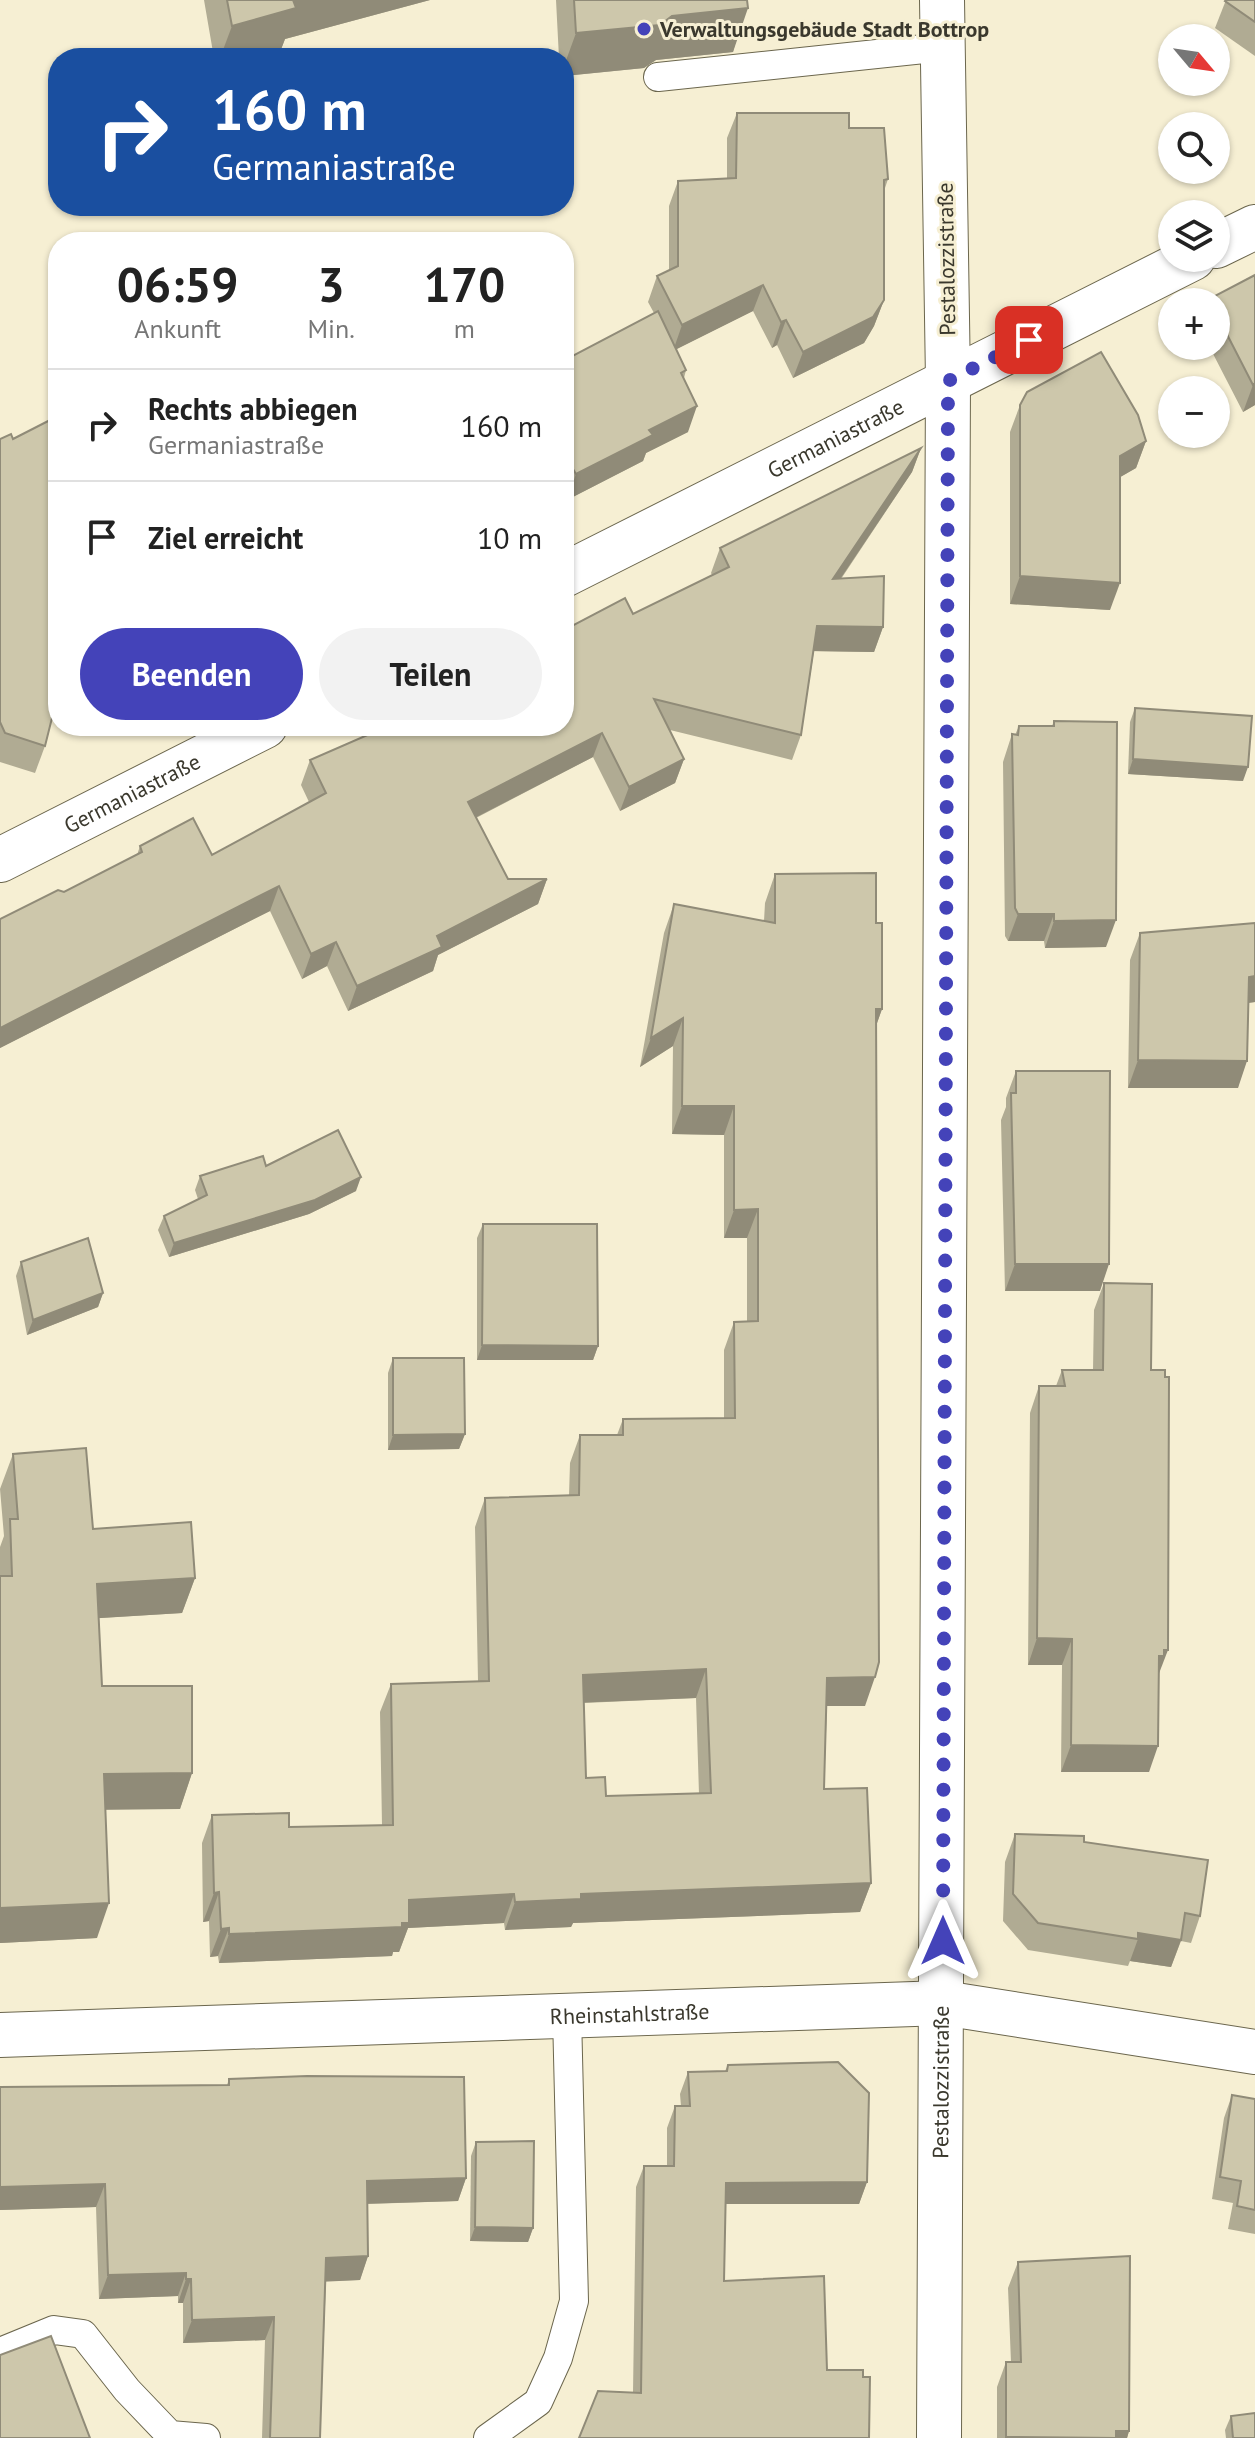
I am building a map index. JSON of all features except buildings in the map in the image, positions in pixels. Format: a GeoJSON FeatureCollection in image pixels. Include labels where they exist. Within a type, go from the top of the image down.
{"type":"FeatureCollection","features":[{"type":"Feature","properties":{"kind":"street","name":"Pestalozzistraße"},"geometry":{"type":"LineString","coordinates":[[939,2438],[948,381],[942,0]]}},
{"type":"Feature","properties":{"kind":"street"},"geometry":{"type":"LineString","coordinates":[[1230,239],[1255,227]]}},
{"type":"Feature","properties":{"kind":"street","name":"Germaniastraße"},"geometry":{"type":"LineString","coordinates":[[574,570],[1165,272]]}},
{"type":"Feature","properties":{"kind":"street","name":"Germaniastraße"},"geometry":{"type":"LineString","coordinates":[[0,860],[245,736]]}},
{"type":"Feature","properties":{"kind":"street","name":"Rheinstahlstraße"},"geometry":{"type":"LineString","coordinates":[[0,2035],[943,2003],[1255,2052]]}},
{"type":"Feature","properties":{"kind":"lane"},"geometry":{"type":"LineString","coordinates":[[658,77],[943,47]]}},
{"type":"Feature","properties":{"kind":"lane"},"geometry":{"type":"LineString","coordinates":[[488,2438],[538,2402],[558,2358],[574,2301],[567,2015]]}},
{"type":"Feature","properties":{"kind":"lane"},"geometry":{"type":"LineString","coordinates":[[0,2352],[54,2330],[83,2334],[127,2390],[170,2435],[206,2438]]}},
{"type":"Feature","properties":{"kind":"place","name":"Verwaltungsgebäude Stadt Bottrop"},"geometry":{"type":"Point","coordinates":[644,29]}},
{"type":"Feature","properties":{"kind":"route"},"geometry":{"type":"LineString","coordinates":[[943,1941],[948,381],[1029,340]]}}]}
